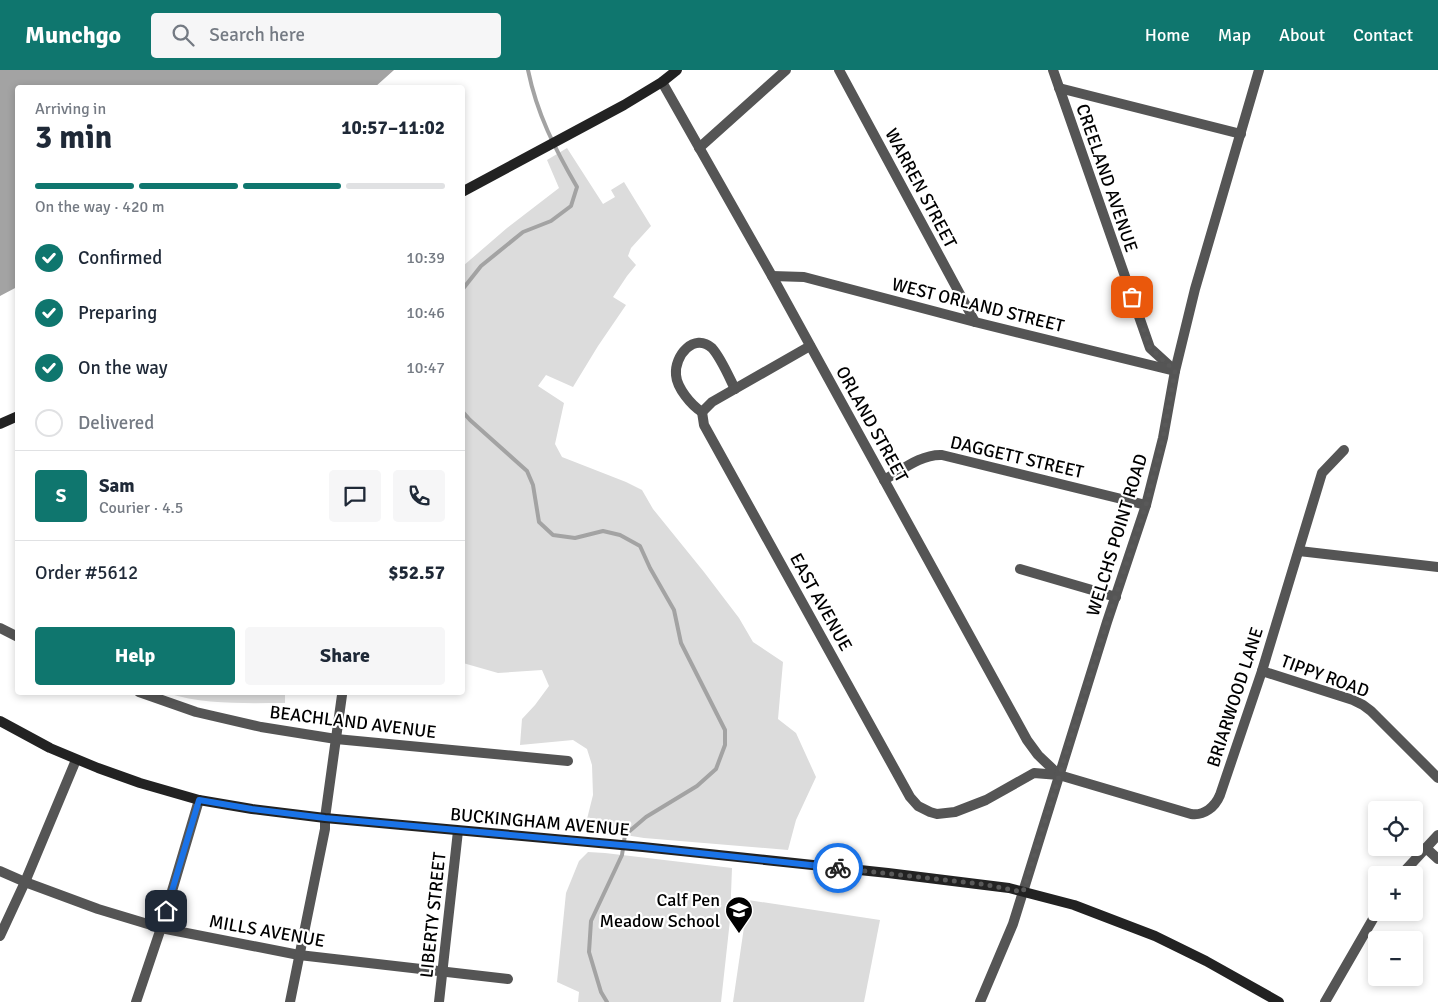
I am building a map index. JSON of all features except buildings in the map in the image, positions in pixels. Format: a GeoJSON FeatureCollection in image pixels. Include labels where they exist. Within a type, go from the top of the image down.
{"type":"FeatureCollection","features":[{"type":"Feature","properties":{"kind":"main road"},"geometry":{"type":"LineString","coordinates":[[465,190],[624,105],[662,82],[677,70]]}},
{"type":"Feature","properties":{"kind":"main road"},"geometry":{"type":"LineString","coordinates":[[0,424],[15,417]]}},
{"type":"Feature","properties":{"kind":"main road","name":"BUCKINGHAM AVENUE"},"geometry":{"type":"LineString","coordinates":[[0,721],[76,760],[140,783],[199,800],[252,809],[458,831],[643,847],[964,881],[1009,888],[1074,905],[1155,936],[1206,961],[1265,998],[1279,1002]]}},
{"type":"Feature","properties":{"kind":"street"},"geometry":{"type":"LineString","coordinates":[[699,148],[786,70]]}},
{"type":"Feature","properties":{"kind":"street","name":"WARREN STREET"},"geometry":{"type":"LineString","coordinates":[[839,70],[975,322]]}},
{"type":"Feature","properties":{"kind":"street","name":"CREELAND AVENUE"},"geometry":{"type":"LineString","coordinates":[[1053,70],[1150,348],[1175,371]]}},
{"type":"Feature","properties":{"kind":"street","name":"WELCHS POINT ROAD"},"geometry":{"type":"LineString","coordinates":[[980,1002],[1010,933],[1146,505],[1163,438],[1175,371],[1195,289],[1259,70]]}},
{"type":"Feature","properties":{"kind":"street","name":"ORLAND STREET"},"geometry":{"type":"LineString","coordinates":[[662,82],[772,276],[1027,740],[1038,755],[1060,775]]}},
{"type":"Feature","properties":{"kind":"street"},"geometry":{"type":"LineString","coordinates":[[1060,88],[1241,134]]}},
{"type":"Feature","properties":{"kind":"street","name":"WEST ORLAND STREET"},"geometry":{"type":"LineString","coordinates":[[772,276],[804,277],[975,322],[1175,371]]}},
{"type":"Feature","properties":{"kind":"street"},"geometry":{"type":"LineString","coordinates":[[735,388],[713,349],[705,344],[698,342],[691,345],[684,350],[678,359],[675,376],[687,398],[702,412],[712,402],[810,346]]}},
{"type":"Feature","properties":{"kind":"street","name":"EAST AVENUE"},"geometry":{"type":"LineString","coordinates":[[702,412],[704,425],[910,797],[918,806],[923,810],[937,814],[955,812],[986,800],[1034,773],[1060,775]]}},
{"type":"Feature","properties":{"kind":"street","name":"BRIARWOOD LANE"},"geometry":{"type":"LineString","coordinates":[[1060,775],[1190,814],[1200,814],[1215,804],[1220,795],[1262,671],[1322,473],[1344,450]]}},
{"type":"Feature","properties":{"kind":"street","name":"DAGGETT STREET"},"geometry":{"type":"LineString","coordinates":[[884,480],[925,457],[942,455],[1146,505]]}},
{"type":"Feature","properties":{"kind":"street"},"geometry":{"type":"LineString","coordinates":[[1298,551],[1438,567]]}},
{"type":"Feature","properties":{"kind":"street"},"geometry":{"type":"LineString","coordinates":[[1020,569],[1116,597]]}},
{"type":"Feature","properties":{"kind":"street"},"geometry":{"type":"LineString","coordinates":[[0,628],[15,636]]}},
{"type":"Feature","properties":{"kind":"street","name":"TIPPY ROAD"},"geometry":{"type":"LineString","coordinates":[[1262,671],[1353,700],[1363,705],[1438,778]]}},
{"type":"Feature","properties":{"kind":"street","name":"BEACHLAND AVENUE"},"geometry":{"type":"LineString","coordinates":[[148,695],[196,712],[261,727],[336,739],[568,761]]}},
{"type":"Feature","properties":{"kind":"street"},"geometry":{"type":"LineString","coordinates":[[290,1002],[325,829],[342,695]]}},
{"type":"Feature","properties":{"kind":"street"},"geometry":{"type":"LineString","coordinates":[[0,936],[76,760]]}},
{"type":"Feature","properties":{"kind":"street"},"geometry":{"type":"LineString","coordinates":[[136,1002],[161,928],[199,800]]}},
{"type":"Feature","properties":{"kind":"street","name":"LIBERTY STREET"},"geometry":{"type":"LineString","coordinates":[[439,1002],[458,831]]}},
{"type":"Feature","properties":{"kind":"street"},"geometry":{"type":"LineString","coordinates":[[1409,866],[1438,835]]}},
{"type":"Feature","properties":{"kind":"street"},"geometry":{"type":"LineString","coordinates":[[1426,848],[1438,859]]}},
{"type":"Feature","properties":{"kind":"street","name":"MILLS AVENUE"},"geometry":{"type":"LineString","coordinates":[[0,871],[24,882],[98,909],[161,928],[299,955],[508,979]]}},
{"type":"Feature","properties":{"kind":"street"},"geometry":{"type":"LineString","coordinates":[[1325,1002],[1372,921]]}},
{"type":"Feature","properties":{"kind":"shaded area"},"geometry":{"type":"Polygon","coordinates":[[[0,70],[394,70],[377,85],[15,85],[15,288],[0,296],[0,70]]]}},
{"type":"Feature","properties":{"kind":"shaded area"},"geometry":{"type":"Polygon","coordinates":[[[567,148],[603,204],[615,197],[611,190],[624,182],[651,226],[631,248],[628,256],[636,265],[613,297],[626,305],[573,387],[546,375],[538,386],[564,403],[555,444],[562,457],[642,490],[653,509],[739,618],[753,642],[783,662],[778,719],[796,733],[816,777],[796,820],[788,850],[608,835],[585,827],[593,795],[592,765],[587,749],[573,740],[520,745],[522,719],[549,686],[542,670],[498,673],[465,664],[465,264],[507,228],[559,188],[547,160],[567,148]]]}},
{"type":"Feature","properties":{"kind":"shaded area"},"geometry":{"type":"Polygon","coordinates":[[[174,695],[285,695],[285,703],[240,703],[174,695]]]}},
{"type":"Feature","properties":{"kind":"shaded area"},"geometry":{"type":"Polygon","coordinates":[[[588,852],[732,868],[730,920],[721,1002],[578,1002],[579,992],[557,982],[566,893],[579,861],[588,852]]]}},
{"type":"Feature","properties":{"kind":"shaded area"},"geometry":{"type":"Polygon","coordinates":[[[748,900],[880,920],[864,1002],[733,1002],[748,900]]]}},
{"type":"Feature","properties":{"kind":"waterway"},"geometry":{"type":"LineString","coordinates":[[465,286],[481,266],[523,232],[551,221],[571,206],[577,187],[548,131],[536,102],[528,70]]}},
{"type":"Feature","properties":{"kind":"waterway"},"geometry":{"type":"LineString","coordinates":[[465,414],[527,471],[533,485],[539,522],[553,535],[575,538],[603,531],[620,535],[640,546],[674,610],[681,643],[725,730],[725,745],[716,769],[697,786],[646,817],[625,835],[622,855],[591,921],[589,952],[601,992],[607,1002]]}},
{"type":"Feature","properties":{"kind":"way so far"},"geometry":{"type":"LineString","coordinates":[[838,868],[982,884],[1023,892],[1107,622],[1146,505],[1163,438],[1175,371],[1150,348],[1132,297]]}},
{"type":"Feature","properties":{"kind":"place","name":"Calf Pen Meadow School"},"geometry":{"type":"Point","coordinates":[739,934]}},
{"type":"Feature","properties":{"kind":"route"},"geometry":{"type":"LineString","coordinates":[[166,911],[199,800],[325,818],[643,847],[838,868]]}}]}
